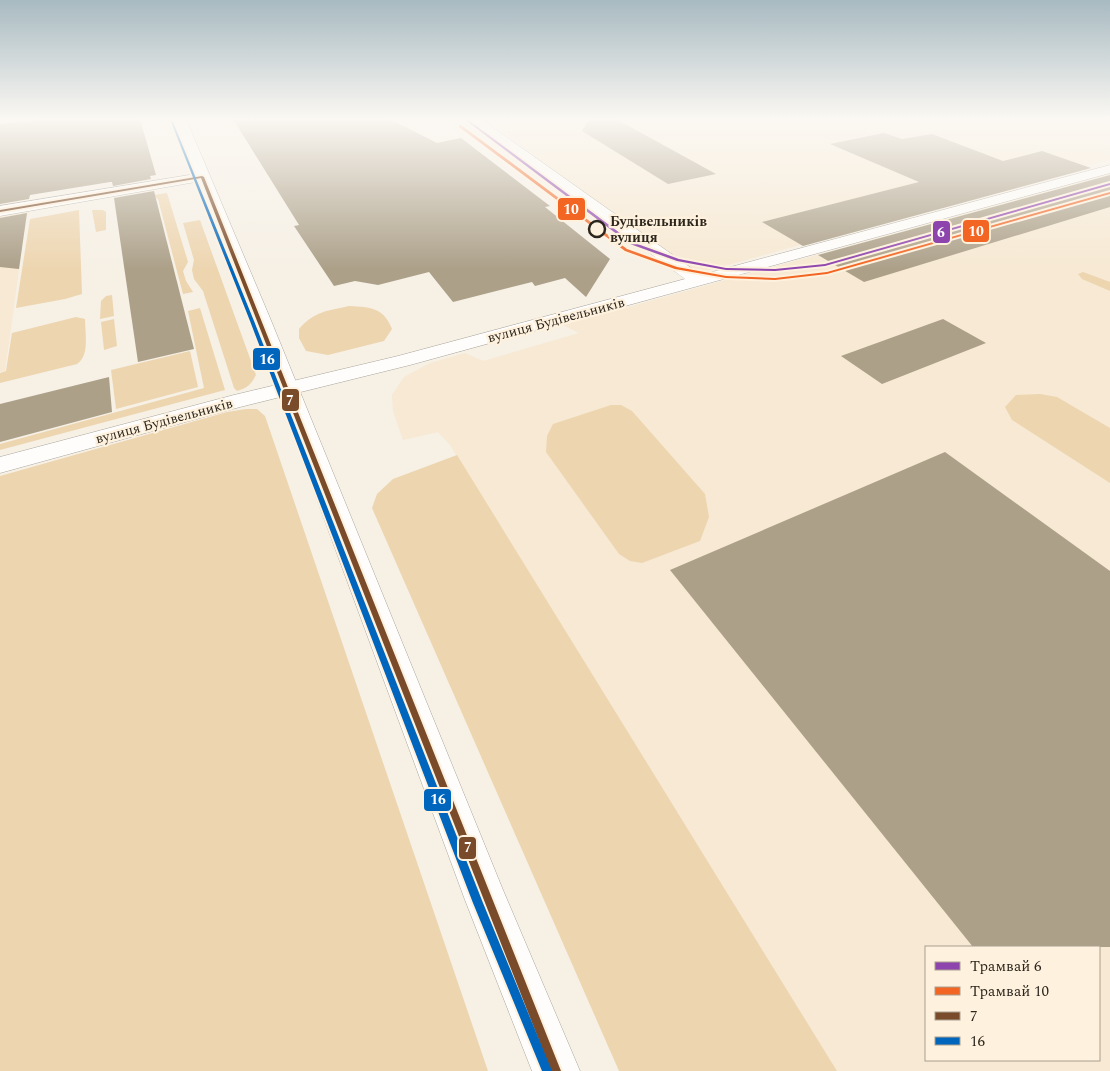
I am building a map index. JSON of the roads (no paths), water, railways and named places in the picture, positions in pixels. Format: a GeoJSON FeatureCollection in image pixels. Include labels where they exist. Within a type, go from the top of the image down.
{"type":"FeatureCollection","features":[{"type":"Feature","properties":{"kind":"street"},"geometry":{"type":"LineString","coordinates":[[199,169],[260,318],[286,390],[486,900],[556,1071]]}},
{"type":"Feature","properties":{"kind":"street"},"geometry":{"type":"LineString","coordinates":[[543,169],[699,282]]}},
{"type":"Feature","properties":{"kind":"street","name":"вулиця Будівельників"},"geometry":{"type":"LineString","coordinates":[[0,465],[234,402],[699,282],[1106,169]]}},
{"type":"Feature","properties":{"kind":"street"},"geometry":{"type":"LineString","coordinates":[[0,211],[202,177]]}},
{"type":"Feature","properties":{"kind":"tram line","name":"10"},"geometry":{"type":"LineString","coordinates":[[518,169],[626,250],[676,268],[726,277],[775,279],[827,273],[1110,193]]}},
{"type":"Feature","properties":{"kind":"tram line","name":"6"},"geometry":{"type":"LineString","coordinates":[[532,169],[631,243],[678,260],[726,269],[775,270],[825,265],[1110,184]]}},
{"type":"Feature","properties":{"kind":"place","name":"Будівельників вулиця"},"geometry":{"type":"Point","coordinates":[597,229]}}]}
